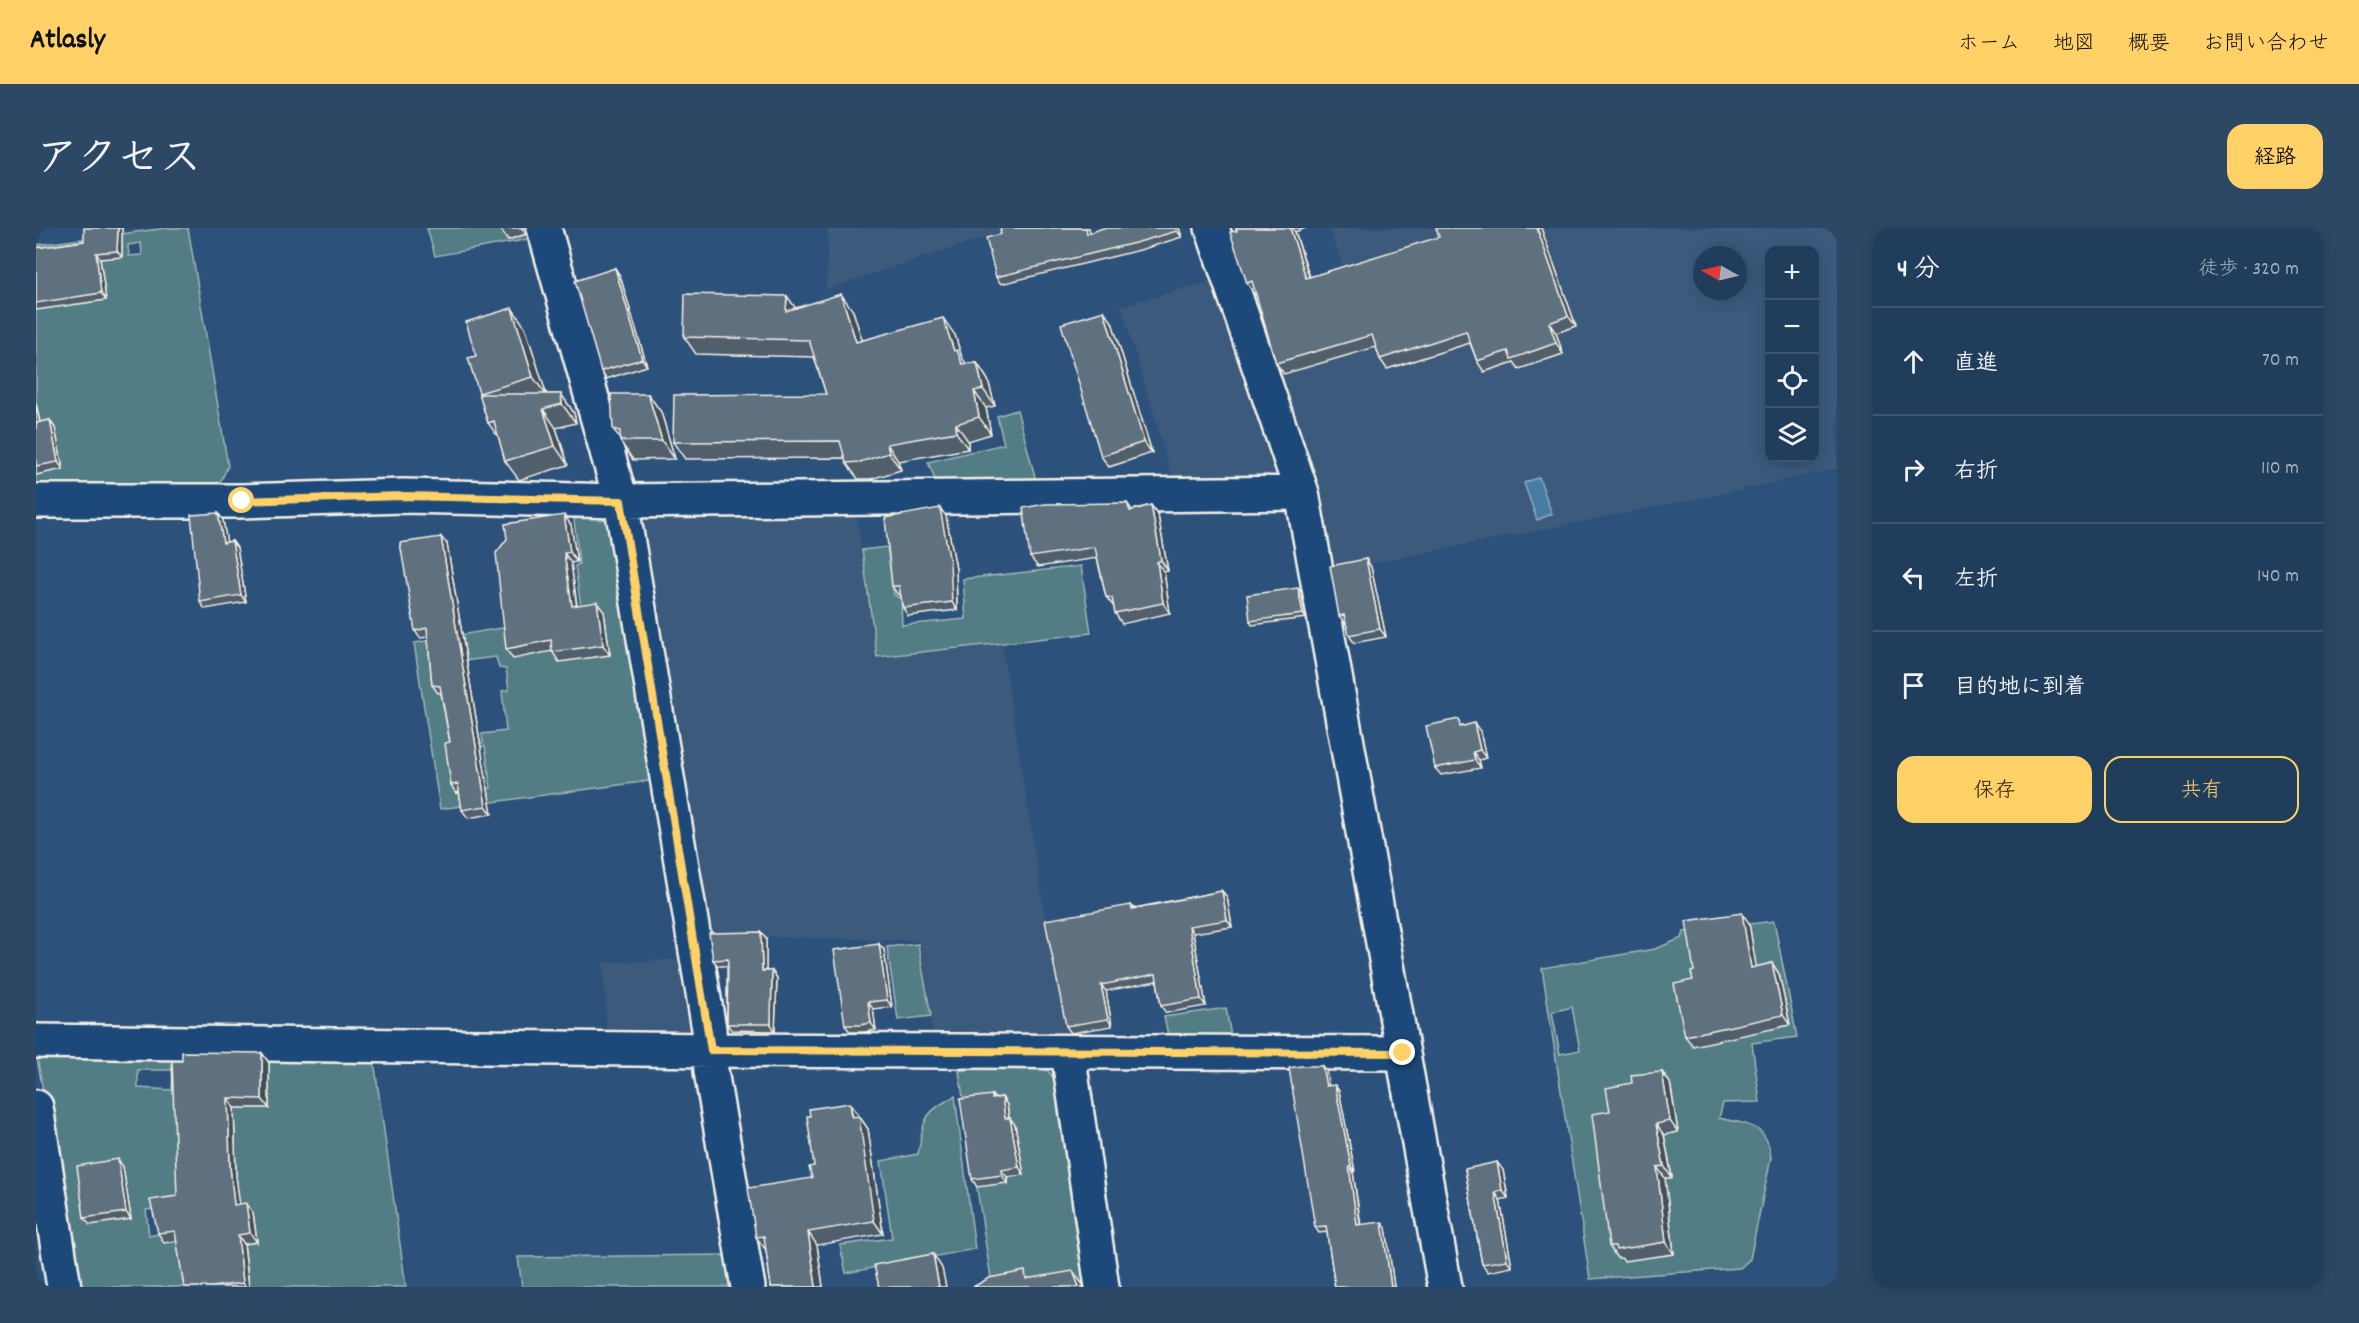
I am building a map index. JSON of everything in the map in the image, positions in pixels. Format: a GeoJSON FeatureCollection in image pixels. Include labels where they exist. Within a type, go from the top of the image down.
{"type":"FeatureCollection","features":[{"type":"Feature","properties":{"kind":"street"},"geometry":{"type":"LineString","coordinates":[[544,228],[621,501],[711,1050],[711,1071],[748,1287]]}},
{"type":"Feature","properties":{"kind":"street"},"geometry":{"type":"LineString","coordinates":[[1212,228],[1302,492],[1445,1287]]}},
{"type":"Feature","properties":{"kind":"street"},"geometry":{"type":"LineString","coordinates":[[36,501],[242,501],[403,496],[621,501],[1302,492]]}},
{"type":"Feature","properties":{"kind":"street"},"geometry":{"type":"LineString","coordinates":[[36,1041],[711,1050],[1403,1053]]}},
{"type":"Feature","properties":{"kind":"street"},"geometry":{"type":"LineString","coordinates":[[1068,1052],[1102,1287]]}},
{"type":"Feature","properties":{"kind":"street"},"geometry":{"type":"LineString","coordinates":[[36,1107],[64,1287]]}},
{"type":"Feature","properties":{"kind":"shaded area"},"geometry":{"type":"Polygon","coordinates":[[[828,228],[1015,228],[826,289],[828,228]]]}},
{"type":"Feature","properties":{"kind":"shaded area"},"geometry":{"type":"Polygon","coordinates":[[[1329,228],[1837,228],[1837,469],[1333,571],[1256,314],[1347,278],[1329,228]]]}},
{"type":"Feature","properties":{"kind":"shaded area"},"geometry":{"type":"Polygon","coordinates":[[[1215,280],[1282,470],[1276,480],[1175,487],[1121,306],[1215,280]]]}},
{"type":"Feature","properties":{"kind":"shaded area"},"geometry":{"type":"Polygon","coordinates":[[[1539,477],[1552,514],[1537,520],[1524,483],[1539,477]]]}},
{"type":"Feature","properties":{"kind":"shaded area"},"geometry":{"type":"Polygon","coordinates":[[[856,513],[877,657],[1002,644],[1046,923],[1070,1039],[934,1043],[920,941],[706,935],[639,523],[648,514],[856,513]]]}},
{"type":"Feature","properties":{"kind":"shaded area"},"geometry":{"type":"Polygon","coordinates":[[[686,959],[699,1029],[689,1038],[607,1034],[603,963],[686,959]]]}},
{"type":"Feature","properties":{"kind":"green space"},"geometry":{"type":"Polygon","coordinates":[[[167,228],[188,228],[228,466],[216,491],[36,488],[36,475],[63,469],[36,432],[36,310],[105,300],[36,255],[36,245],[167,228]],[[141,243],[128,245],[129,256],[142,255],[141,243]]]}},
{"type":"Feature","properties":{"kind":"green space"},"geometry":{"type":"Polygon","coordinates":[[[427,228],[505,228],[508,240],[531,233],[535,238],[435,256],[427,228]]]}},
{"type":"Feature","properties":{"kind":"green space"},"geometry":{"type":"Polygon","coordinates":[[[1017,410],[1037,484],[937,484],[928,462],[1004,444],[997,416],[1017,410]]]}},
{"type":"Feature","properties":{"kind":"green space"},"geometry":{"type":"Polygon","coordinates":[[[607,514],[656,780],[440,809],[414,643],[582,614],[575,566],[579,564],[574,519],[607,514]],[[496,657],[447,663],[438,692],[445,693],[468,745],[483,743],[482,734],[506,731],[502,691],[509,690],[506,669],[499,668],[496,657]],[[485,746],[451,751],[456,793],[491,788],[485,746]]]}},
{"type":"Feature","properties":{"kind":"green space"},"geometry":{"type":"Polygon","coordinates":[[[887,547],[894,595],[901,599],[902,625],[966,619],[963,579],[1081,566],[1091,633],[877,657],[862,550],[887,547]]]}},
{"type":"Feature","properties":{"kind":"green space"},"geometry":{"type":"Polygon","coordinates":[[[1774,921],[1797,1037],[1752,1043],[1760,1102],[1723,1103],[1719,1118],[1747,1125],[1761,1132],[1769,1147],[1771,1158],[1750,1259],[1740,1268],[1590,1279],[1542,968],[1655,949],[1682,938],[1684,932],[1774,921]],[[1572,1007],[1552,1012],[1560,1054],[1580,1050],[1572,1007]],[[1671,1086],[1643,1181],[1672,1177],[1664,1135],[1678,1132],[1671,1086]]]}},
{"type":"Feature","properties":{"kind":"green space"},"geometry":{"type":"Polygon","coordinates":[[[918,944],[931,1016],[898,1020],[887,947],[918,944]]]}},
{"type":"Feature","properties":{"kind":"green space"},"geometry":{"type":"Polygon","coordinates":[[[1226,1008],[1232,1042],[1169,1040],[1164,1017],[1226,1008]]]}},
{"type":"Feature","properties":{"kind":"green space"},"geometry":{"type":"Polygon","coordinates":[[[36,1052],[374,1060],[406,1287],[249,1287],[244,1244],[256,1242],[253,1213],[241,1214],[238,1199],[146,1210],[149,1236],[162,1233],[182,1240],[189,1287],[78,1287],[36,1052]],[[189,1059],[234,1108],[268,1108],[268,1060],[189,1059]],[[138,1070],[138,1088],[172,1090],[173,1070],[138,1070]]]}},
{"type":"Feature","properties":{"kind":"green space"},"geometry":{"type":"Polygon","coordinates":[[[1018,1061],[1048,1071],[1055,1080],[1088,1283],[1062,1287],[1038,1287],[1035,1277],[992,1285],[959,1071],[1018,1061]],[[997,1103],[1007,1183],[1007,1177],[1018,1175],[997,1103]]]}},
{"type":"Feature","properties":{"kind":"green space"},"geometry":{"type":"Polygon","coordinates":[[[955,1096],[975,1249],[846,1273],[840,1245],[892,1238],[881,1161],[918,1154],[926,1119],[936,1108],[955,1096]]]}},
{"type":"Feature","properties":{"kind":"green space"},"geometry":{"type":"Polygon","coordinates":[[[729,1255],[735,1287],[522,1287],[518,1257],[729,1255]]]}},
{"type":"Feature","properties":{"kind":"building"},"geometry":{"type":"Polygon","coordinates":[[[84,228],[118,228],[117,251],[96,253],[101,293],[36,303],[36,248],[84,241],[84,228]]]}},
{"type":"Feature","properties":{"kind":"building"},"geometry":{"type":"Polygon","coordinates":[[[1086,228],[1087,234],[1103,228],[1176,228],[1177,231],[996,277],[986,238],[1001,234],[1000,229],[1086,228]]]}},
{"type":"Feature","properties":{"kind":"building"},"geometry":{"type":"Polygon","coordinates":[[[1236,228],[1290,228],[1306,278],[1439,237],[1436,228],[1537,228],[1568,316],[1549,323],[1556,343],[1511,359],[1508,351],[1477,361],[1466,331],[1380,359],[1372,335],[1276,363],[1252,281],[1247,283],[1230,232],[1237,231],[1236,228]]]}},
{"type":"Feature","properties":{"kind":"building"},"geometry":{"type":"Polygon","coordinates":[[[615,268],[642,359],[601,371],[575,281],[615,268]]]}},
{"type":"Feature","properties":{"kind":"building"},"geometry":{"type":"Polygon","coordinates":[[[685,294],[787,296],[786,311],[841,294],[856,342],[943,318],[954,351],[957,350],[962,364],[977,363],[983,389],[974,391],[979,417],[956,424],[956,432],[887,444],[889,453],[860,462],[846,463],[840,441],[673,442],[674,395],[826,394],[809,340],[684,337],[685,294]]]}},
{"type":"Feature","properties":{"kind":"building"},"geometry":{"type":"Polygon","coordinates":[[[512,308],[533,377],[479,393],[468,358],[476,356],[466,322],[512,308]]]}},
{"type":"Feature","properties":{"kind":"building"},"geometry":{"type":"Polygon","coordinates":[[[1104,311],[1144,442],[1101,456],[1061,324],[1104,311]]]}},
{"type":"Feature","properties":{"kind":"building"},"geometry":{"type":"Polygon","coordinates":[[[479,394],[561,394],[562,404],[543,409],[555,446],[505,461],[494,421],[488,423],[479,394]]]}},
{"type":"Feature","properties":{"kind":"building"},"geometry":{"type":"Polygon","coordinates":[[[611,394],[648,394],[662,441],[620,441],[620,431],[613,429],[611,394]]]}},
{"type":"Feature","properties":{"kind":"building"},"geometry":{"type":"Polygon","coordinates":[[[50,420],[58,462],[36,466],[36,423],[50,420]]]}},
{"type":"Feature","properties":{"kind":"building"},"geometry":{"type":"Polygon","coordinates":[[[1127,503],[1130,511],[1151,505],[1161,560],[1157,562],[1163,603],[1115,613],[1112,598],[1106,597],[1095,547],[1030,557],[1023,508],[1045,504],[1127,503]]]}},
{"type":"Feature","properties":{"kind":"building"},"geometry":{"type":"Polygon","coordinates":[[[940,508],[950,562],[952,602],[903,608],[899,586],[892,586],[885,518],[940,508]]]}},
{"type":"Feature","properties":{"kind":"building"},"geometry":{"type":"Polygon","coordinates":[[[218,513],[223,543],[232,541],[241,595],[200,602],[191,515],[218,513]]]}},
{"type":"Feature","properties":{"kind":"building"},"geometry":{"type":"Polygon","coordinates":[[[564,515],[570,552],[564,553],[572,606],[597,602],[603,645],[552,652],[551,640],[506,649],[496,553],[507,539],[505,524],[564,515]]]}},
{"type":"Feature","properties":{"kind":"building"},"geometry":{"type":"Polygon","coordinates":[[[441,537],[486,806],[462,810],[458,784],[451,785],[445,743],[450,742],[440,686],[432,685],[427,628],[415,631],[400,543],[441,537]]]}},
{"type":"Feature","properties":{"kind":"building"},"geometry":{"type":"Polygon","coordinates":[[[1366,559],[1380,629],[1349,635],[1344,615],[1339,616],[1330,566],[1366,559]]]}},
{"type":"Feature","properties":{"kind":"building"},"geometry":{"type":"Polygon","coordinates":[[[1298,588],[1303,614],[1250,621],[1247,595],[1298,588]]]}},
{"type":"Feature","properties":{"kind":"building"},"geometry":{"type":"Polygon","coordinates":[[[1459,719],[1460,727],[1474,723],[1480,750],[1473,752],[1475,760],[1435,768],[1426,726],[1459,719]]]}},
{"type":"Feature","properties":{"kind":"building"},"geometry":{"type":"Polygon","coordinates":[[[1222,891],[1227,920],[1189,926],[1201,999],[1161,1006],[1156,974],[1101,985],[1108,1019],[1066,1026],[1045,920],[1131,905],[1132,909],[1222,891]]]}},
{"type":"Feature","properties":{"kind":"building"},"geometry":{"type":"Polygon","coordinates":[[[1742,913],[1751,968],[1772,963],[1783,1015],[1685,1036],[1674,984],[1693,980],[1691,972],[1694,971],[1686,921],[1742,913]]]}},
{"type":"Feature","properties":{"kind":"building"},"geometry":{"type":"Polygon","coordinates":[[[761,932],[762,971],[772,971],[771,1024],[727,1024],[728,959],[713,960],[709,933],[761,932]]]}},
{"type":"Feature","properties":{"kind":"building"},"geometry":{"type":"Polygon","coordinates":[[[879,944],[887,1000],[868,1002],[871,1023],[845,1025],[834,950],[879,944]]]}},
{"type":"Feature","properties":{"kind":"building"},"geometry":{"type":"Polygon","coordinates":[[[182,1052],[262,1053],[262,1099],[228,1098],[230,1167],[234,1205],[246,1203],[250,1233],[238,1235],[243,1283],[211,1287],[184,1287],[175,1231],[158,1233],[150,1200],[177,1196],[172,1061],[182,1061],[182,1052]]]}},
{"type":"Feature","properties":{"kind":"building"},"geometry":{"type":"Polygon","coordinates":[[[1322,1066],[1326,1086],[1335,1085],[1351,1166],[1349,1167],[1357,1225],[1382,1222],[1391,1287],[1335,1287],[1326,1226],[1315,1227],[1289,1068],[1322,1066]]]}},
{"type":"Feature","properties":{"kind":"building"},"geometry":{"type":"Polygon","coordinates":[[[1662,1072],[1670,1121],[1656,1124],[1664,1166],[1657,1167],[1666,1242],[1616,1250],[1615,1246],[1609,1246],[1592,1114],[1610,1111],[1606,1088],[1632,1083],[1631,1075],[1662,1072]]]}},
{"type":"Feature","properties":{"kind":"building"},"geometry":{"type":"Polygon","coordinates":[[[992,1095],[992,1099],[1002,1097],[1005,1118],[1010,1118],[1019,1167],[1001,1170],[1002,1175],[972,1179],[960,1099],[992,1095]]]}},
{"type":"Feature","properties":{"kind":"building"},"geometry":{"type":"Polygon","coordinates":[[[850,1103],[852,1117],[859,1116],[874,1221],[808,1232],[816,1287],[771,1287],[764,1236],[756,1237],[748,1188],[812,1178],[809,1167],[814,1166],[807,1116],[810,1116],[809,1109],[850,1103]]]}},
{"type":"Feature","properties":{"kind":"building"},"geometry":{"type":"Polygon","coordinates":[[[118,1159],[126,1212],[84,1218],[77,1166],[118,1159]]]}},
{"type":"Feature","properties":{"kind":"building"},"geometry":{"type":"Polygon","coordinates":[[[1497,1162],[1502,1190],[1495,1192],[1507,1260],[1482,1264],[1465,1169],[1497,1162]]]}},
{"type":"Feature","properties":{"kind":"building"},"geometry":{"type":"Polygon","coordinates":[[[933,1254],[939,1287],[879,1287],[874,1265],[933,1254]]]}},
{"type":"Feature","properties":{"kind":"building"},"geometry":{"type":"Polygon","coordinates":[[[1025,1271],[1026,1279],[1073,1271],[1079,1287],[973,1287],[989,1278],[1025,1271]]]}},
{"type":"Feature","properties":{"kind":"route"},"geometry":{"type":"LineString","coordinates":[[242,501],[403,496],[621,501],[711,1050],[1403,1053]]}}]}
